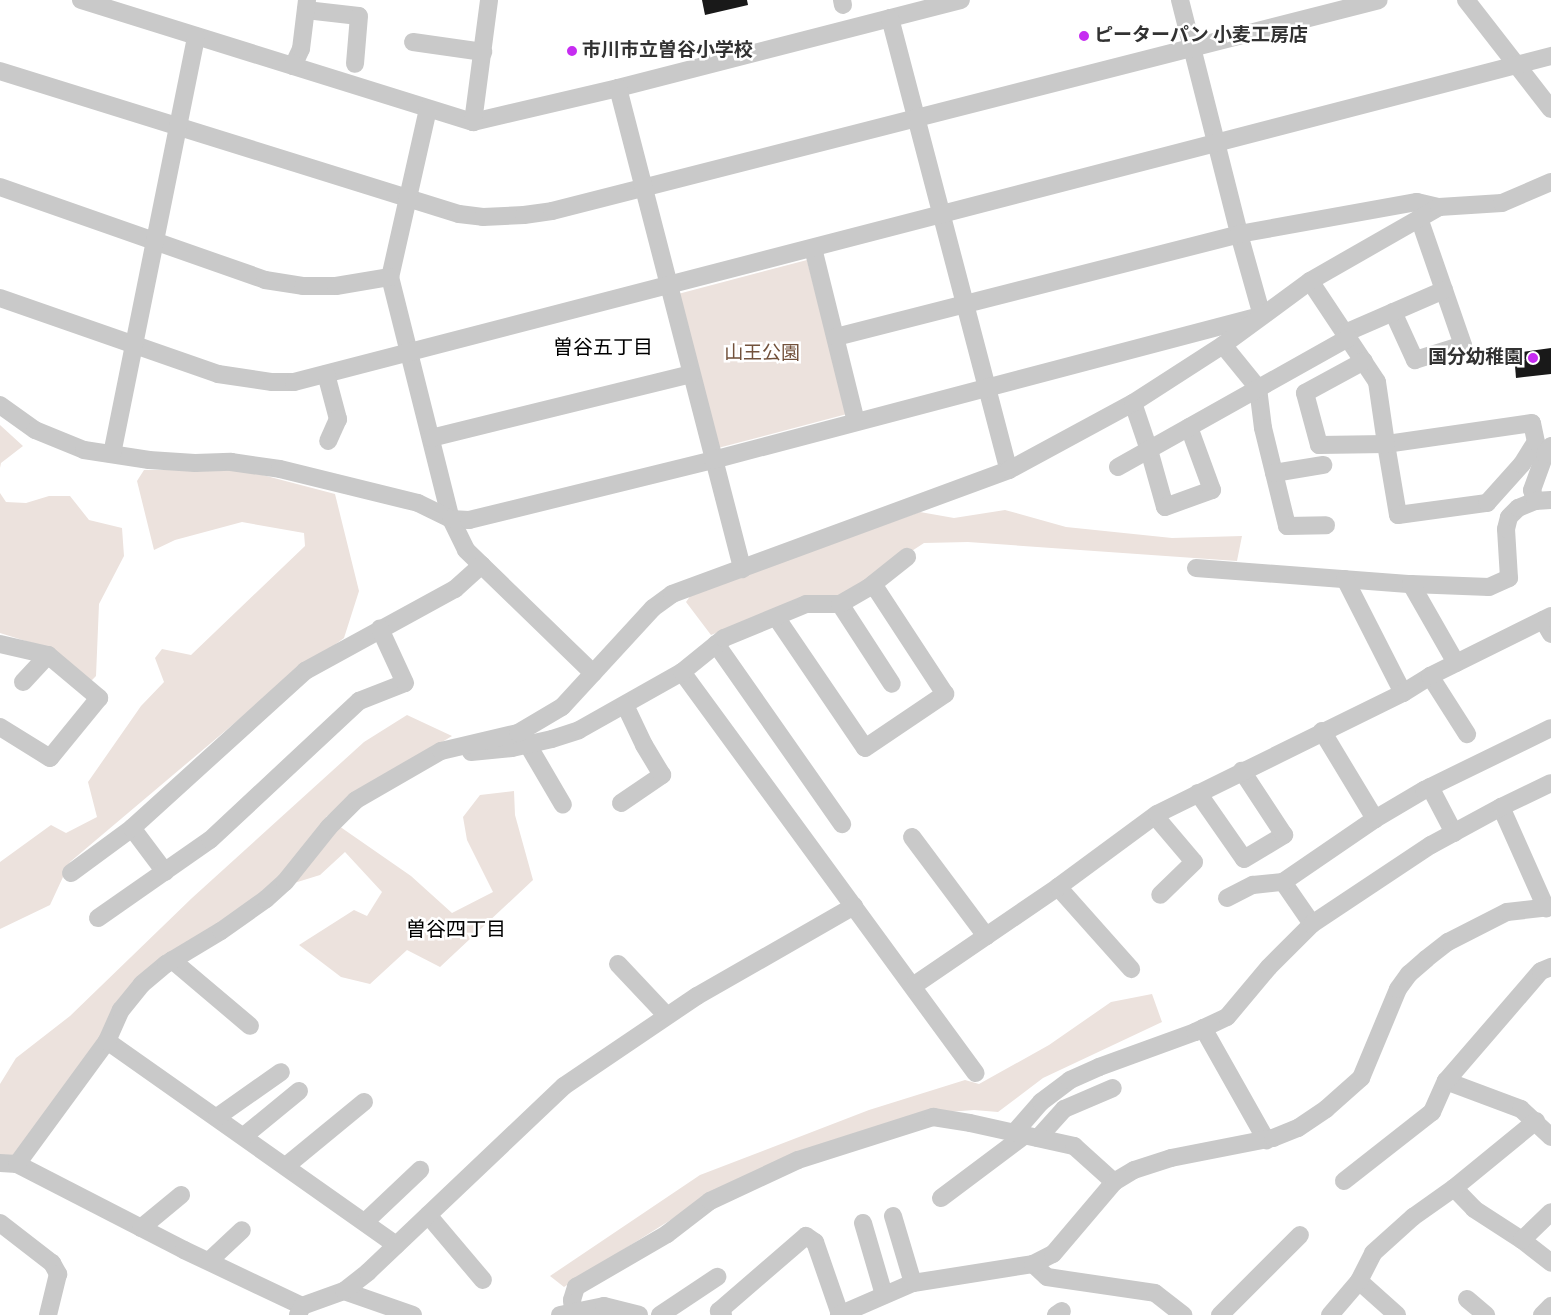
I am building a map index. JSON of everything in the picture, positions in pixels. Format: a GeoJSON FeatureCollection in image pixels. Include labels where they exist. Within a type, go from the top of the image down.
{"type":"FeatureCollection","features":[{"type":"Feature","properties":{"kind":"street"},"geometry":{"type":"LineString","coordinates":[[81,0],[122,6],[196,36],[473,122],[618,88],[961,0]]}},
{"type":"Feature","properties":{"kind":"street"},"geometry":{"type":"LineString","coordinates":[[473,122],[489,0]]}},
{"type":"Feature","properties":{"kind":"street"},"geometry":{"type":"LineString","coordinates":[[1180,0],[1239,234],[1262,316]]}},
{"type":"Feature","properties":{"kind":"street"},"geometry":{"type":"LineString","coordinates":[[0,71],[408,200],[459,214],[483,217],[524,215],[552,211],[1379,0]]}},
{"type":"Feature","properties":{"kind":"street"},"geometry":{"type":"LineString","coordinates":[[1466,0],[1551,110]]}},
{"type":"Feature","properties":{"kind":"street"},"geometry":{"type":"LineString","coordinates":[[293,66],[300,49],[306,5],[359,16],[355,64]]}},
{"type":"Feature","properties":{"kind":"street"},"geometry":{"type":"LineString","coordinates":[[890,18],[1009,470]]}},
{"type":"Feature","properties":{"kind":"street"},"geometry":{"type":"LineString","coordinates":[[112,454],[196,36]]}},
{"type":"Feature","properties":{"kind":"street"},"geometry":{"type":"LineString","coordinates":[[413,42],[483,52]]}},
{"type":"Feature","properties":{"kind":"street"},"geometry":{"type":"LineString","coordinates":[[0,298],[133,346],[218,374],[250,379],[294,382],[1551,56]]}},
{"type":"Feature","properties":{"kind":"street"},"geometry":{"type":"LineString","coordinates":[[618,88],[742,569]]}},
{"type":"Feature","properties":{"kind":"street"},"geometry":{"type":"LineString","coordinates":[[428,109],[390,277],[451,519],[466,550],[594,673]]}},
{"type":"Feature","properties":{"kind":"street"},"geometry":{"type":"LineString","coordinates":[[836,337],[1239,234],[1417,202],[1439,207],[1502,202],[1551,182]]}},
{"type":"Feature","properties":{"kind":"street"},"geometry":{"type":"LineString","coordinates":[[0,186],[265,280],[303,286],[336,286],[390,277]]}},
{"type":"Feature","properties":{"kind":"street"},"geometry":{"type":"LineString","coordinates":[[854,906],[696,996],[564,1086],[428,1215],[344,1291],[300,1310],[209,1261],[9,1163],[107,1041],[122,1010],[142,984],[172,960],[214,935],[266,899],[290,875],[328,826],[356,800],[441,751],[518,733],[562,707],[653,608],[672,594],[1009,470],[1133,403],[1223,345],[1310,280],[1439,207]]}},
{"type":"Feature","properties":{"kind":"street"},"geometry":{"type":"LineString","coordinates":[[1393,312],[1415,360],[1463,346],[1419,218]]}},
{"type":"Feature","properties":{"kind":"street"},"geometry":{"type":"LineString","coordinates":[[813,248],[856,422]]}},
{"type":"Feature","properties":{"kind":"street"},"geometry":{"type":"LineString","coordinates":[[1310,280],[1364,361],[1377,382],[1386,444],[1398,515],[1487,503],[1522,464],[1536,442],[1532,423],[1386,444],[1320,445],[1305,392],[1364,361]]}},
{"type":"Feature","properties":{"kind":"street"},"geometry":{"type":"LineString","coordinates":[[1118,467],[1346,336],[1393,312],[1444,290]]}},
{"type":"Feature","properties":{"kind":"street"},"geometry":{"type":"LineString","coordinates":[[0,405],[35,430],[84,450],[149,460],[195,463],[231,462],[280,469],[418,502],[451,519],[468,520],[713,460],[1262,316]]}},
{"type":"Feature","properties":{"kind":"street"},"geometry":{"type":"LineString","coordinates":[[1223,345],[1258,388],[1263,428],[1287,526],[1326,526]]}},
{"type":"Feature","properties":{"kind":"street"},"geometry":{"type":"LineString","coordinates":[[326,374],[338,419],[328,441]]}},
{"type":"Feature","properties":{"kind":"street"},"geometry":{"type":"LineString","coordinates":[[431,438],[691,374]]}},
{"type":"Feature","properties":{"kind":"street"},"geometry":{"type":"LineString","coordinates":[[1133,403],[1165,507],[1212,490],[1189,427]]}},
{"type":"Feature","properties":{"kind":"street"},"geometry":{"type":"LineString","coordinates":[[1196,568],[1411,584],[1489,587],[1509,578],[1506,529],[1509,517],[1518,508],[1543,500],[1532,490],[1545,454],[1551,446]]}},
{"type":"Feature","properties":{"kind":"street"},"geometry":{"type":"LineString","coordinates":[[1274,473],[1323,465]]}},
{"type":"Feature","properties":{"kind":"street"},"geometry":{"type":"LineString","coordinates":[[441,751],[478,753],[528,745],[579,730],[682,672],[724,638],[806,604],[840,604],[873,584],[907,558]]}},
{"type":"Feature","properties":{"kind":"street"},"geometry":{"type":"LineString","coordinates":[[71,874],[132,828],[305,671],[455,589],[482,565]]}},
{"type":"Feature","properties":{"kind":"street"},"geometry":{"type":"LineString","coordinates":[[1345,579],[1403,693]]}},
{"type":"Feature","properties":{"kind":"street"},"geometry":{"type":"LineString","coordinates":[[776,617],[865,748],[945,694],[873,584]]}},
{"type":"Feature","properties":{"kind":"street"},"geometry":{"type":"LineString","coordinates":[[1411,584],[1456,663]]}},
{"type":"Feature","properties":{"kind":"street"},"geometry":{"type":"LineString","coordinates":[[840,604],[892,684]]}},
{"type":"Feature","properties":{"kind":"street"},"geometry":{"type":"LineString","coordinates":[[914,986],[1058,887],[1155,816],[1322,731],[1403,693],[1456,663],[1548,623]]}},
{"type":"Feature","properties":{"kind":"street"},"geometry":{"type":"LineString","coordinates":[[98,918],[210,840],[359,701],[405,683],[380,629]]}},
{"type":"Feature","properties":{"kind":"street"},"geometry":{"type":"LineString","coordinates":[[0,644],[48,655],[99,698],[50,758],[0,727]]}},
{"type":"Feature","properties":{"kind":"street"},"geometry":{"type":"LineString","coordinates":[[716,644],[842,824]]}},
{"type":"Feature","properties":{"kind":"street"},"geometry":{"type":"LineString","coordinates":[[23,682],[48,655]]}},
{"type":"Feature","properties":{"kind":"street"},"geometry":{"type":"LineString","coordinates":[[682,672],[914,986],[975,1073]]}},
{"type":"Feature","properties":{"kind":"street"},"geometry":{"type":"LineString","coordinates":[[1430,676],[1467,734]]}},
{"type":"Feature","properties":{"kind":"street"},"geometry":{"type":"LineString","coordinates":[[622,802],[662,775],[644,745],[625,704]]}},
{"type":"Feature","properties":{"kind":"street"},"geometry":{"type":"LineString","coordinates":[[1227,898],[1253,885],[1283,882],[1376,819],[1430,787],[1551,728]]}},
{"type":"Feature","properties":{"kind":"street"},"geometry":{"type":"LineString","coordinates":[[1322,731],[1376,819]]}},
{"type":"Feature","properties":{"kind":"street"},"geometry":{"type":"LineString","coordinates":[[528,745],[563,805]]}},
{"type":"Feature","properties":{"kind":"street"},"geometry":{"type":"LineString","coordinates":[[1198,793],[1244,859],[1284,835],[1242,771]]}},
{"type":"Feature","properties":{"kind":"street"},"geometry":{"type":"LineString","coordinates":[[1025,1135],[1040,1102],[1070,1080],[1227,1017],[1269,967],[1312,924],[1454,832],[1551,783]]}},
{"type":"Feature","properties":{"kind":"street"},"geometry":{"type":"LineString","coordinates":[[1430,787],[1454,832]]}},
{"type":"Feature","properties":{"kind":"street"},"geometry":{"type":"LineString","coordinates":[[723,1315],[719,1310],[806,1236],[815,1242],[840,1315],[913,1283],[1033,1264],[1053,1254],[1114,1182],[1134,1170],[1171,1158],[1266,1140],[1298,1128],[1326,1109],[1361,1078],[1398,989],[1409,974],[1448,942],[1507,912],[1548,907],[1501,807]]}},
{"type":"Feature","properties":{"kind":"street"},"geometry":{"type":"LineString","coordinates":[[1155,816],[1194,862],[1160,895]]}},
{"type":"Feature","properties":{"kind":"street"},"geometry":{"type":"LineString","coordinates":[[132,828],[165,872]]}},
{"type":"Feature","properties":{"kind":"street"},"geometry":{"type":"LineString","coordinates":[[912,837],[986,936]]}},
{"type":"Feature","properties":{"kind":"street"},"geometry":{"type":"LineString","coordinates":[[1283,882],[1312,924]]}},
{"type":"Feature","properties":{"kind":"street"},"geometry":{"type":"LineString","coordinates":[[1058,887],[1131,969]]}},
{"type":"Feature","properties":{"kind":"street"},"geometry":{"type":"LineString","coordinates":[[172,960],[250,1026]]}},
{"type":"Feature","properties":{"kind":"street"},"geometry":{"type":"LineString","coordinates":[[618,964],[666,1016]]}},
{"type":"Feature","properties":{"kind":"street"},"geometry":{"type":"LineString","coordinates":[[1344,1181],[1432,1112],[1446,1081],[1541,972],[1551,967]]}},
{"type":"Feature","properties":{"kind":"street"},"geometry":{"type":"LineString","coordinates":[[1203,1028],[1266,1140]]}},
{"type":"Feature","properties":{"kind":"street"},"geometry":{"type":"LineString","coordinates":[[107,1041],[396,1244]]}},
{"type":"Feature","properties":{"kind":"street"},"geometry":{"type":"LineString","coordinates":[[217,1117],[281,1072]]}},
{"type":"Feature","properties":{"kind":"street"},"geometry":{"type":"LineString","coordinates":[[1446,1081],[1521,1109],[1551,1137]]}},
{"type":"Feature","properties":{"kind":"street"},"geometry":{"type":"LineString","coordinates":[[941,1198],[1025,1135],[1064,1109],[1113,1088]]}},
{"type":"Feature","properties":{"kind":"street"},"geometry":{"type":"LineString","coordinates":[[244,1136],[299,1091]]}},
{"type":"Feature","properties":{"kind":"street"},"geometry":{"type":"LineString","coordinates":[[286,1166],[364,1102]]}},
{"type":"Feature","properties":{"kind":"street"},"geometry":{"type":"LineString","coordinates":[[567,1313],[576,1287],[667,1234],[710,1201],[798,1160],[933,1117],[1074,1146],[1114,1182]]}},
{"type":"Feature","properties":{"kind":"street"},"geometry":{"type":"LineString","coordinates":[[1330,1315],[1359,1281],[1373,1253],[1413,1217],[1454,1188],[1536,1121]]}},
{"type":"Feature","properties":{"kind":"street"},"geometry":{"type":"LineString","coordinates":[[365,1222],[420,1170]]}},
{"type":"Feature","properties":{"kind":"street"},"geometry":{"type":"LineString","coordinates":[[1454,1188],[1474,1209],[1522,1240],[1551,1263]]}},
{"type":"Feature","properties":{"kind":"street"},"geometry":{"type":"LineString","coordinates":[[140,1228],[181,1195]]}},
{"type":"Feature","properties":{"kind":"street"},"geometry":{"type":"LineString","coordinates":[[1522,1240],[1551,1212]]}},
{"type":"Feature","properties":{"kind":"street"},"geometry":{"type":"LineString","coordinates":[[428,1215],[483,1280]]}},
{"type":"Feature","properties":{"kind":"street"},"geometry":{"type":"LineString","coordinates":[[893,1216],[913,1283]]}},
{"type":"Feature","properties":{"kind":"street"},"geometry":{"type":"LineString","coordinates":[[0,1223],[52,1263],[58,1274],[48,1315]]}},
{"type":"Feature","properties":{"kind":"street"},"geometry":{"type":"LineString","coordinates":[[863,1223],[884,1295]]}},
{"type":"Feature","properties":{"kind":"street"},"geometry":{"type":"LineString","coordinates":[[209,1261],[242,1230]]}},
{"type":"Feature","properties":{"kind":"street"},"geometry":{"type":"LineString","coordinates":[[1220,1315],[1300,1235]]}},
{"type":"Feature","properties":{"kind":"street"},"geometry":{"type":"LineString","coordinates":[[1033,1264],[1047,1276],[1155,1293],[1176,1313]]}},
{"type":"Feature","properties":{"kind":"street"},"geometry":{"type":"LineString","coordinates":[[660,1315],[717,1277]]}},
{"type":"Feature","properties":{"kind":"street"},"geometry":{"type":"LineString","coordinates":[[1359,1281],[1397,1315]]}},
{"type":"Feature","properties":{"kind":"street"},"geometry":{"type":"LineString","coordinates":[[344,1291],[413,1315]]}},
{"type":"Feature","properties":{"kind":"street"},"geometry":{"type":"LineString","coordinates":[[1467,1299],[1486,1315]]}},
{"type":"Feature","properties":{"kind":"street"},"geometry":{"type":"LineString","coordinates":[[567,1313],[604,1306],[639,1315]]}},
{"type":"Feature","properties":{"kind":"street"},"geometry":{"type":"LineString","coordinates":[[1542,1315],[1551,1306]]}},
{"type":"Feature","properties":{"kind":"green space","name":"山王公園"},"geometry":{"type":"Polygon","coordinates":[[[807,260],[847,414],[718,448],[678,294],[807,260]]]}},
{"type":"Feature","properties":{"kind":"green space"},"geometry":{"type":"Polygon","coordinates":[[[0,425],[23,446],[1,463],[0,468],[0,425]]]}},
{"type":"Feature","properties":{"kind":"green space"},"geometry":{"type":"Polygon","coordinates":[[[144,470],[243,470],[335,494],[359,591],[344,638],[276,688],[70,862],[50,905],[0,929],[0,862],[51,825],[66,833],[97,817],[88,782],[141,706],[164,682],[155,658],[162,649],[191,655],[305,546],[304,533],[242,522],[175,540],[154,550],[137,481],[144,470]]]}},
{"type":"Feature","properties":{"kind":"green space"},"geometry":{"type":"Polygon","coordinates":[[[0,493],[6,502],[26,503],[49,496],[70,496],[89,520],[122,528],[124,556],[99,604],[96,676],[90,682],[45,647],[0,633],[0,493]]]}},
{"type":"Feature","properties":{"kind":"green space"},"geometry":{"type":"Polygon","coordinates":[[[1005,510],[1066,527],[1172,538],[1242,536],[1237,561],[968,542],[924,543],[840,598],[799,600],[711,635],[686,602],[693,592],[920,512],[954,518],[1005,510]]]}},
{"type":"Feature","properties":{"kind":"green space"},"geometry":{"type":"Polygon","coordinates":[[[407,715],[452,736],[371,785],[326,817],[411,876],[452,913],[493,892],[467,840],[463,817],[480,795],[514,791],[515,815],[533,880],[440,967],[407,950],[370,984],[341,977],[299,945],[354,910],[367,916],[382,892],[345,852],[320,875],[262,893],[182,948],[92,1050],[15,1158],[0,1157],[0,1084],[16,1058],[70,1016],[192,898],[364,742],[407,715]]]}},
{"type":"Feature","properties":{"kind":"green space"},"geometry":{"type":"Polygon","coordinates":[[[1152,994],[1162,1022],[1043,1078],[998,1112],[974,1110],[922,1114],[723,1187],[564,1287],[550,1276],[700,1175],[869,1110],[965,1080],[979,1084],[1049,1045],[1111,1002],[1152,994]]]}},
{"type":"Feature","properties":{"kind":"building"},"geometry":{"type":"Polygon","coordinates":[[[702,0],[747,0],[748,5],[705,15],[702,0]]]}},
{"type":"Feature","properties":{"kind":"building"},"geometry":{"type":"Polygon","coordinates":[[[1551,348],[1551,374],[1516,378],[1514,353],[1551,348]]]}},
{"type":"Feature","properties":{"kind":"place","name":"ピーターパン 小麦工房店"},"geometry":{"type":"Point","coordinates":[1084,36]}},
{"type":"Feature","properties":{"kind":"place","name":"市川市立曽谷小学校"},"geometry":{"type":"Point","coordinates":[572,51]}},
{"type":"Feature","properties":{"kind":"place","name":"国分幼稚園"},"geometry":{"type":"Point","coordinates":[1533,358]}},
{"type":"Feature","properties":{"kind":"district","name":"曽谷五丁目"},"geometry":{"type":"Point","coordinates":[603,347]}},
{"type":"Feature","properties":{"kind":"district","name":"曽谷四丁目"},"geometry":{"type":"Point","coordinates":[456,929]}}]}
